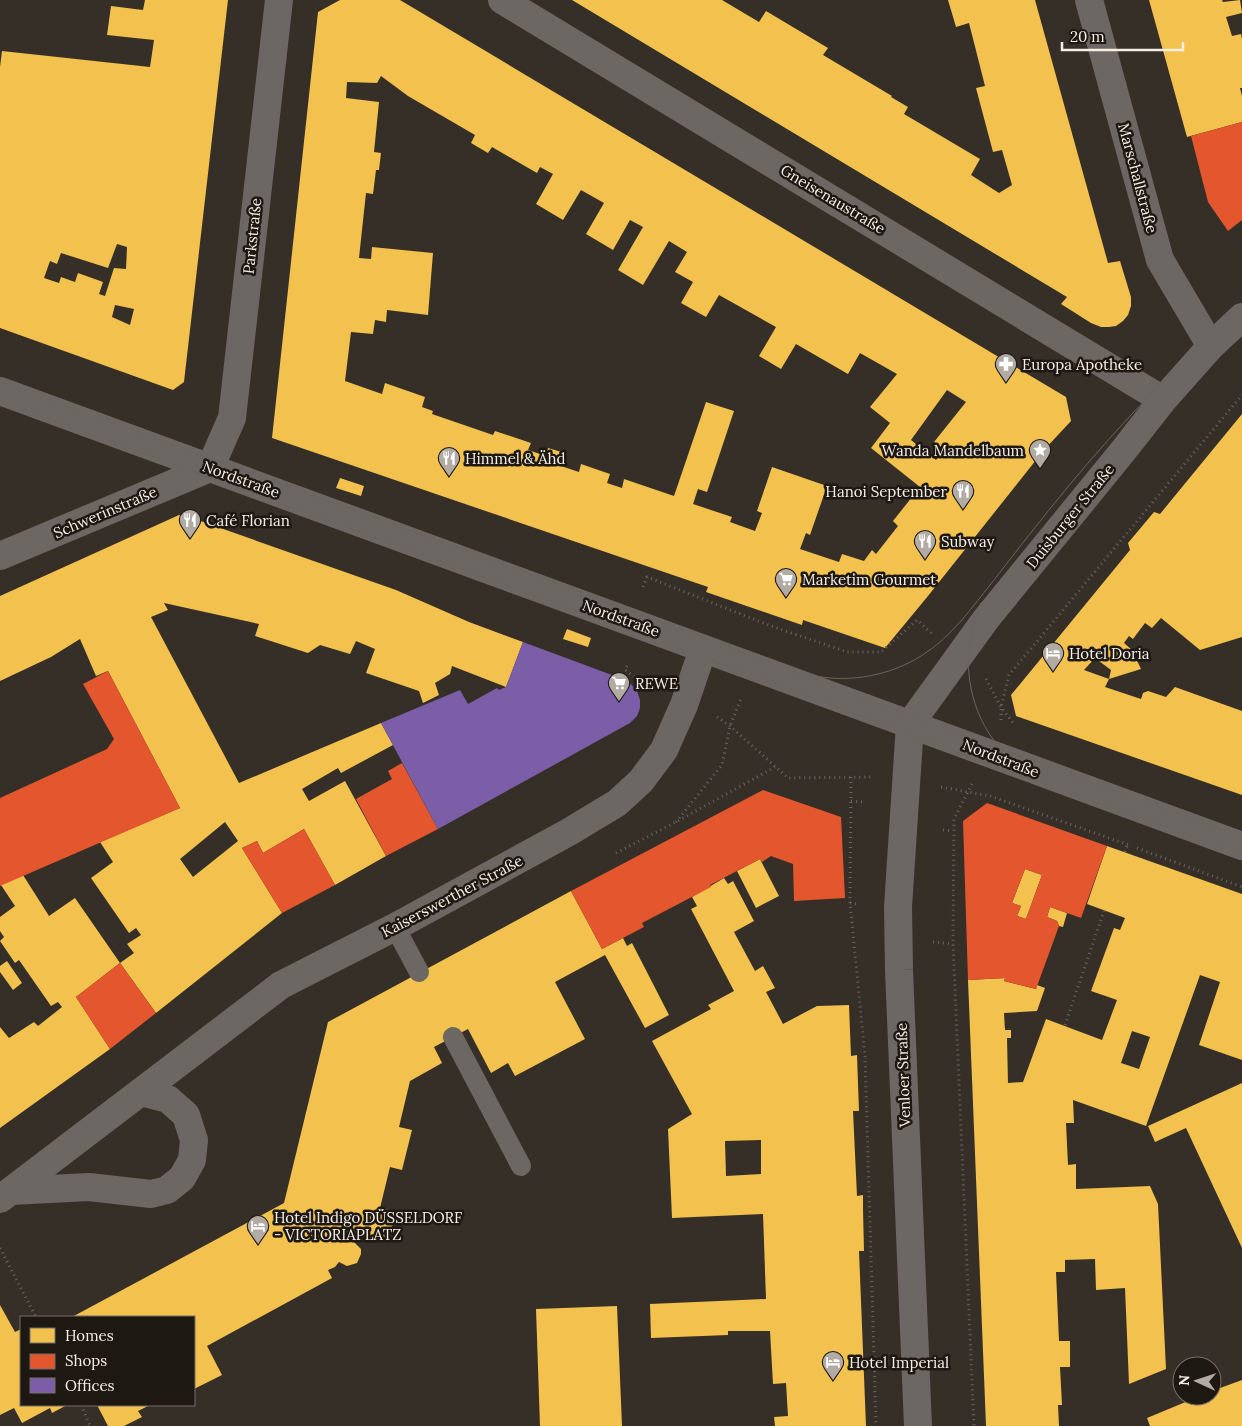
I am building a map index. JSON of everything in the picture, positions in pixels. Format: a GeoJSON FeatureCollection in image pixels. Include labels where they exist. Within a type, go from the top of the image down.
{"type":"FeatureCollection","features":[{"type":"Feature","properties":{"kind":"street","name":"Parkstraße"},"geometry":{"type":"LineString","coordinates":[[210,468],[232,418],[279,0]]}},
{"type":"Feature","properties":{"kind":"street","name":"Gneisenaustraße"},"geometry":{"type":"LineString","coordinates":[[502,0],[1163,400]]}},
{"type":"Feature","properties":{"kind":"street","name":"Marschallstraße"},"geometry":{"type":"LineString","coordinates":[[1089,0],[1160,260],[1212,346]]}},
{"type":"Feature","properties":{"kind":"street","name":"Duisburger Straße"},"geometry":{"type":"LineString","coordinates":[[910,724],[986,619],[1163,400],[1212,346],[1242,317]]}},
{"type":"Feature","properties":{"kind":"street","name":"Nordstraße"},"geometry":{"type":"LineString","coordinates":[[0,391],[1242,846]]}},
{"type":"Feature","properties":{"kind":"street","name":"Schwerinstraße"},"geometry":{"type":"LineString","coordinates":[[0,556],[210,468]]}},
{"type":"Feature","properties":{"kind":"street","name":"Kaiserswerther Straße"},"geometry":{"type":"LineString","coordinates":[[5,1195],[281,985],[395,927],[569,832],[623,797],[641,781],[664,750],[684,704],[703,649]]}},
{"type":"Feature","properties":{"kind":"street","name":"Venloer Straße"},"geometry":{"type":"LineString","coordinates":[[910,724],[902,827],[898,925],[918,1426]]}},
{"type":"Feature","properties":{"kind":"street","name":"Kaiserswerther Straße"},"geometry":{"type":"LineString","coordinates":[[5,1195],[89,1187],[151,1194],[167,1190],[182,1178],[192,1160],[194,1140],[186,1115],[168,1099],[141,1092]]}},
{"type":"Feature","properties":{"kind":"lane"},"geometry":{"type":"LineString","coordinates":[[395,927],[419,972]]}},
{"type":"Feature","properties":{"kind":"lane"},"geometry":{"type":"LineString","coordinates":[[453,1037],[521,1166]]}},
{"type":"Feature","properties":{"kind":"path"},"geometry":{"type":"LineString","coordinates":[[1000,724],[1001,707],[1009,675],[1242,395]]}},
{"type":"Feature","properties":{"kind":"path"},"geometry":{"type":"LineString","coordinates":[[644,587],[647,578],[771,626],[847,652],[881,652],[917,620],[927,630]]}},
{"type":"Feature","properties":{"kind":"path"},"geometry":{"type":"LineString","coordinates":[[627,666],[625,670],[654,691]]}},
{"type":"Feature","properties":{"kind":"path"},"geometry":{"type":"LineString","coordinates":[[987,680],[1001,707],[1014,724],[1023,728]]}},
{"type":"Feature","properties":{"kind":"path"},"geometry":{"type":"LineString","coordinates":[[676,822],[722,765],[730,726],[741,699]]}},
{"type":"Feature","properties":{"kind":"path"},"geometry":{"type":"LineString","coordinates":[[710,713],[730,726],[788,778],[870,777]]}},
{"type":"Feature","properties":{"kind":"path"},"geometry":{"type":"LineString","coordinates":[[616,854],[775,767]]}},
{"type":"Feature","properties":{"kind":"path"},"geometry":{"type":"LineString","coordinates":[[851,778],[850,903],[865,1056],[876,1426]]}},
{"type":"Feature","properties":{"kind":"path"},"geometry":{"type":"LineString","coordinates":[[974,1426],[953,944],[953,831],[954,819],[976,778]]}},
{"type":"Feature","properties":{"kind":"path"},"geometry":{"type":"LineString","coordinates":[[946,788],[990,796],[1242,887]]}},
{"type":"Feature","properties":{"kind":"path"},"geometry":{"type":"LineString","coordinates":[[851,801],[864,802]]}},
{"type":"Feature","properties":{"kind":"path"},"geometry":{"type":"LineString","coordinates":[[943,830],[953,831]]}},
{"type":"Feature","properties":{"kind":"path"},"geometry":{"type":"LineString","coordinates":[[850,903],[858,904]]}},
{"type":"Feature","properties":{"kind":"path"},"geometry":{"type":"LineString","coordinates":[[1065,1025],[1104,911]]}},
{"type":"Feature","properties":{"kind":"path"},"geometry":{"type":"LineString","coordinates":[[932,942],[953,944]]}},
{"type":"Feature","properties":{"kind":"path"},"geometry":{"type":"LineString","coordinates":[[0,1248],[35,1316]]}},
{"type":"Feature","properties":{"kind":"path"},"geometry":{"type":"LineString","coordinates":[[80,1406],[90,1426]]}},
{"type":"Feature","properties":{"kind":"building: Homes"},"geometry":{"type":"Polygon","coordinates":[[[145,0],[228,0],[184,382],[173,390],[0,328],[0,67],[2,51],[150,67],[154,40],[107,35],[111,6],[143,10],[145,0]],[[117,244],[108,268],[61,253],[57,264],[50,261],[44,278],[59,283],[61,277],[75,282],[78,273],[103,282],[99,294],[105,296],[114,268],[126,269],[127,247],[117,244]],[[115,305],[112,317],[130,325],[134,309],[115,305]]]}},
{"type":"Feature","properties":{"kind":"building: Homes"},"geometry":{"type":"Polygon","coordinates":[[[340,0],[400,0],[1066,397],[1071,421],[1044,450],[885,648],[803,620],[802,625],[706,592],[708,587],[272,438],[318,12],[340,0]],[[381,76],[377,83],[347,82],[346,98],[379,102],[374,152],[381,153],[379,170],[376,170],[373,194],[366,193],[359,258],[371,259],[372,247],[433,253],[428,315],[387,310],[386,322],[375,320],[373,334],[351,332],[345,381],[382,394],[385,383],[425,397],[422,407],[433,411],[432,414],[493,435],[495,431],[531,443],[528,450],[546,456],[548,448],[565,453],[561,466],[579,472],[581,464],[610,474],[607,483],[622,488],[624,479],[674,496],[706,402],[734,411],[707,492],[698,489],[693,504],[732,517],[730,522],[755,531],[762,513],[757,511],[772,467],[827,486],[810,535],[806,533],[800,549],[839,562],[842,554],[864,561],[872,550],[876,554],[898,526],[893,521],[920,487],[871,448],[890,423],[870,407],[897,374],[860,353],[848,374],[796,344],[781,369],[759,356],[776,327],[719,295],[706,317],[681,303],[693,282],[675,272],[687,252],[669,241],[643,285],[618,270],[643,227],[630,220],[613,250],[586,234],[604,203],[581,190],[563,220],[536,204],[553,174],[540,167],[537,173],[492,147],[488,153],[471,143],[475,135],[408,96],[381,76]],[[947,390],[911,440],[936,460],[944,449],[934,442],[966,402],[947,390]]]}},
{"type":"Feature","properties":{"kind":"building: Homes"},"geometry":{"type":"Polygon","coordinates":[[[572,0],[722,0],[759,22],[766,11],[828,48],[823,55],[908,107],[904,114],[980,159],[971,175],[999,193],[1012,185],[1002,150],[993,152],[976,88],[985,86],[969,23],[956,27],[948,0],[1035,0],[1108,263],[1120,261],[1131,297],[1128,315],[1116,326],[1101,327],[1091,323],[1061,304],[1067,297],[572,0]]]}},
{"type":"Feature","properties":{"kind":"building: Homes"},"geometry":{"type":"Polygon","coordinates":[[[1149,0],[1222,0],[1223,2],[1240,0],[1242,13],[1226,17],[1232,36],[1241,34],[1242,39],[1242,88],[1240,88],[1242,96],[1242,122],[1187,137],[1149,0]]]}},
{"type":"Feature","properties":{"kind":"building: Homes"},"geometry":{"type":"Polygon","coordinates":[[[1242,414],[1242,637],[1200,650],[1161,618],[1152,628],[1145,623],[1133,639],[1129,636],[1124,643],[1132,650],[1141,669],[1109,679],[1105,687],[1141,699],[1143,693],[1148,691],[1166,697],[1175,687],[1242,711],[1242,795],[1016,716],[1011,695],[1130,550],[1128,543],[1154,512],[1160,514],[1242,414]],[[1095,658],[1084,670],[1109,679],[1111,670],[1095,658]]]}},
{"type":"Feature","properties":{"kind":"building: Homes"},"geometry":{"type":"Polygon","coordinates":[[[340,478],[364,486],[361,496],[336,488],[340,478]]]}},
{"type":"Feature","properties":{"kind":"building: Homes"},"geometry":{"type":"Polygon","coordinates":[[[179,515],[396,590],[469,622],[523,642],[506,687],[452,666],[450,674],[435,683],[439,695],[423,703],[419,691],[366,673],[375,649],[356,641],[350,654],[320,645],[308,653],[255,636],[259,624],[164,603],[168,610],[151,617],[239,783],[381,723],[393,745],[341,773],[338,768],[302,789],[309,801],[345,781],[386,856],[335,885],[304,829],[263,853],[257,841],[242,848],[282,913],[156,1013],[120,963],[134,953],[127,944],[141,935],[136,928],[129,933],[91,878],[113,862],[100,842],[180,808],[108,671],[96,676],[80,639],[51,657],[0,681],[0,596],[179,515]],[[225,822],[180,859],[193,877],[238,841],[225,822]]]}},
{"type":"Feature","properties":{"kind":"building: Homes"},"geometry":{"type":"Polygon","coordinates":[[[567,629],[591,638],[588,647],[563,639],[567,629]]]}},
{"type":"Feature","properties":{"kind":"building: Homes"},"geometry":{"type":"Polygon","coordinates":[[[1107,846],[1242,894],[1242,1060],[1199,1045],[1220,982],[1200,975],[1146,1126],[1073,1100],[1074,1123],[1066,1123],[1068,1165],[1076,1164],[1076,1189],[1150,1186],[1158,1204],[1166,1369],[1129,1384],[1125,1288],[1096,1290],[1095,1259],[1065,1260],[1065,1272],[1056,1272],[1059,1341],[1070,1341],[1070,1367],[1060,1367],[1062,1405],[1058,1405],[1059,1426],[986,1426],[968,980],[1005,978],[1004,981],[1036,989],[1037,985],[1045,988],[1037,1011],[1004,1013],[1005,1030],[1011,1030],[1011,1038],[1007,1038],[1008,1083],[1023,1082],[1046,1019],[1102,1040],[1117,1000],[1091,991],[1114,928],[1120,930],[1125,918],[1087,904],[1107,846]],[[1132,1031],[1121,1063],[1139,1069],[1150,1037],[1132,1031]]]}},
{"type":"Feature","properties":{"kind":"building: Homes"},"geometry":{"type":"Polygon","coordinates":[[[760,859],[779,896],[756,908],[737,871],[760,859]]]}},
{"type":"Feature","properties":{"kind":"building: Homes"},"geometry":{"type":"Polygon","coordinates":[[[1025,869],[1042,875],[1026,919],[1017,916],[1021,906],[1012,903],[1025,869]]]}},
{"type":"Feature","properties":{"kind":"building: Homes"},"geometry":{"type":"Polygon","coordinates":[[[23,875],[49,916],[75,898],[120,963],[76,997],[110,1049],[0,1128],[0,1027],[9,1038],[34,1022],[38,1026],[62,1007],[58,1002],[51,1006],[19,960],[15,963],[0,941],[4,937],[0,931],[0,917],[15,906],[1,885],[23,875]]]}},
{"type":"Feature","properties":{"kind":"building: Homes"},"geometry":{"type":"Polygon","coordinates":[[[724,878],[728,884],[733,881],[754,921],[734,932],[755,971],[763,966],[775,988],[766,992],[783,1024],[817,1006],[849,1005],[851,1056],[857,1055],[859,1111],[853,1111],[857,1196],[863,1195],[864,1251],[859,1251],[866,1426],[775,1426],[774,1417],[788,1416],[786,1383],[773,1384],[770,1331],[728,1331],[728,1335],[651,1338],[650,1304],[766,1299],[763,1214],[672,1218],[668,1129],[692,1114],[652,1041],[711,1009],[708,1005],[734,991],[691,909],[697,906],[692,897],[724,878]],[[761,1140],[725,1141],[726,1176],[761,1174],[761,1140]]]}},
{"type":"Feature","properties":{"kind":"building: Homes"},"geometry":{"type":"Polygon","coordinates":[[[571,891],[602,949],[623,938],[627,946],[632,943],[669,1015],[645,1028],[605,955],[555,982],[585,1039],[515,1076],[508,1063],[491,1073],[468,1029],[434,1047],[442,1063],[410,1081],[399,1127],[412,1130],[402,1170],[390,1167],[380,1208],[396,1212],[388,1242],[358,1235],[354,1242],[361,1249],[357,1263],[347,1266],[339,1262],[335,1267],[328,1270],[332,1278],[207,1346],[222,1375],[195,1388],[195,1316],[74,1316],[284,1203],[328,1022],[571,891]]]}},
{"type":"Feature","properties":{"kind":"building: Homes"},"geometry":{"type":"Polygon","coordinates":[[[1050,907],[1067,913],[1063,927],[1059,926],[1057,921],[1047,917],[1050,907]]]}},
{"type":"Feature","properties":{"kind":"building: Homes"},"geometry":{"type":"Polygon","coordinates":[[[7,961],[22,983],[13,990],[0,972],[0,966],[7,961]]]}},
{"type":"Feature","properties":{"kind":"building: Homes"},"geometry":{"type":"Polygon","coordinates":[[[1242,1083],[1242,1248],[1186,1128],[1155,1142],[1148,1126],[1242,1083]]]}},
{"type":"Feature","properties":{"kind":"building: Homes"},"geometry":{"type":"Polygon","coordinates":[[[0,1305],[15,1332],[20,1330],[20,1406],[65,1406],[52,1413],[50,1408],[22,1423],[14,1408],[0,1415],[0,1305]]]}},
{"type":"Feature","properties":{"kind":"building: Homes"},"geometry":{"type":"Polygon","coordinates":[[[617,1306],[622,1426],[540,1426],[536,1309],[617,1306]]]}},
{"type":"Feature","properties":{"kind":"building: Homes"},"geometry":{"type":"Polygon","coordinates":[[[1242,1380],[1242,1426],[1150,1426],[1147,1418],[1176,1406],[1222,1406],[1222,1387],[1242,1380]]]}},
{"type":"Feature","properties":{"kind":"building: Homes"},"geometry":{"type":"Polygon","coordinates":[[[98,1406],[148,1406],[138,1411],[142,1417],[124,1426],[108,1426],[98,1406]]]}},
{"type":"Feature","properties":{"kind":"building: Shops"},"geometry":{"type":"Polygon","coordinates":[[[1242,122],[1242,220],[1228,231],[1208,202],[1191,136],[1242,122]]]}},
{"type":"Feature","properties":{"kind":"building: Shops"},"geometry":{"type":"Polygon","coordinates":[[[108,671],[180,808],[0,886],[0,798],[107,749],[114,739],[83,684],[108,671]]]}},
{"type":"Feature","properties":{"kind":"building: Shops"},"geometry":{"type":"Polygon","coordinates":[[[402,763],[438,829],[386,856],[356,799],[392,779],[388,771],[402,763]]]}},
{"type":"Feature","properties":{"kind":"building: Shops"},"geometry":{"type":"Polygon","coordinates":[[[763,790],[841,817],[845,898],[794,901],[793,864],[771,856],[762,862],[760,859],[710,885],[711,887],[642,923],[644,927],[602,949],[571,891],[763,790]]]}},
{"type":"Feature","properties":{"kind":"building: Shops"},"geometry":{"type":"Polygon","coordinates":[[[987,803],[1107,846],[1081,918],[1050,907],[1047,917],[1057,921],[1059,926],[1036,989],[1004,981],[1005,978],[968,980],[963,821],[987,803]],[[1025,869],[1012,903],[1021,906],[1017,916],[1026,919],[1042,875],[1025,869]]]}},
{"type":"Feature","properties":{"kind":"building: Shops"},"geometry":{"type":"Polygon","coordinates":[[[304,829],[335,885],[282,913],[242,848],[257,841],[263,853],[304,829]]]}},
{"type":"Feature","properties":{"kind":"building: Shops"},"geometry":{"type":"Polygon","coordinates":[[[120,963],[156,1013],[110,1049],[76,997],[120,963]]]}},
{"type":"Feature","properties":{"kind":"building: Offices"},"geometry":{"type":"Polygon","coordinates":[[[523,642],[628,681],[637,691],[640,700],[637,716],[630,723],[438,829],[381,723],[460,690],[468,704],[497,688],[499,690],[506,687],[523,642]]]}},
{"type":"Feature","properties":{"kind":"tram line"},"geometry":{"type":"LineString","coordinates":[[816,676],[857,678],[884,673],[909,663],[942,640],[969,611],[1048,511],[1130,416],[1242,304]]}},
{"type":"Feature","properties":{"kind":"tram line"},"geometry":{"type":"LineString","coordinates":[[0,382],[629,610],[1242,837]]}},
{"type":"Feature","properties":{"kind":"tram line"},"geometry":{"type":"LineString","coordinates":[[0,401],[700,656],[962,754],[1242,854]]}},
{"type":"Feature","properties":{"kind":"tram line"},"geometry":{"type":"LineString","coordinates":[[981,603],[973,626],[969,650],[969,674],[973,698],[982,720],[994,741],[1010,759],[1030,774]]}},
{"type":"Feature","properties":{"kind":"place","name":"Europa Apotheke"},"geometry":{"type":"Point","coordinates":[1006,383]}},
{"type":"Feature","properties":{"kind":"place","name":"Wanda Mandelbaum"},"geometry":{"type":"Point","coordinates":[1040,469]}},
{"type":"Feature","properties":{"kind":"place","name":"Himmel & Ähd"},"geometry":{"type":"Point","coordinates":[449,477]}},
{"type":"Feature","properties":{"kind":"place","name":"Hanoi September"},"geometry":{"type":"Point","coordinates":[963,510]}},
{"type":"Feature","properties":{"kind":"place","name":"Café Florian"},"geometry":{"type":"Point","coordinates":[190,539]}},
{"type":"Feature","properties":{"kind":"place","name":"Subway"},"geometry":{"type":"Point","coordinates":[925,560]}},
{"type":"Feature","properties":{"kind":"place","name":"Marketim Gourmet"},"geometry":{"type":"Point","coordinates":[786,598]}},
{"type":"Feature","properties":{"kind":"place","name":"Hotel Doria"},"geometry":{"type":"Point","coordinates":[1053,672]}},
{"type":"Feature","properties":{"kind":"place","name":"REWE"},"geometry":{"type":"Point","coordinates":[619,702]}},
{"type":"Feature","properties":{"kind":"place","name":"Hotel Indigo DÜSSELDORF - VICTORIAPLATZ"},"geometry":{"type":"Point","coordinates":[258,1245]}},
{"type":"Feature","properties":{"kind":"place","name":"Hotel Imperial"},"geometry":{"type":"Point","coordinates":[833,1381]}}]}
